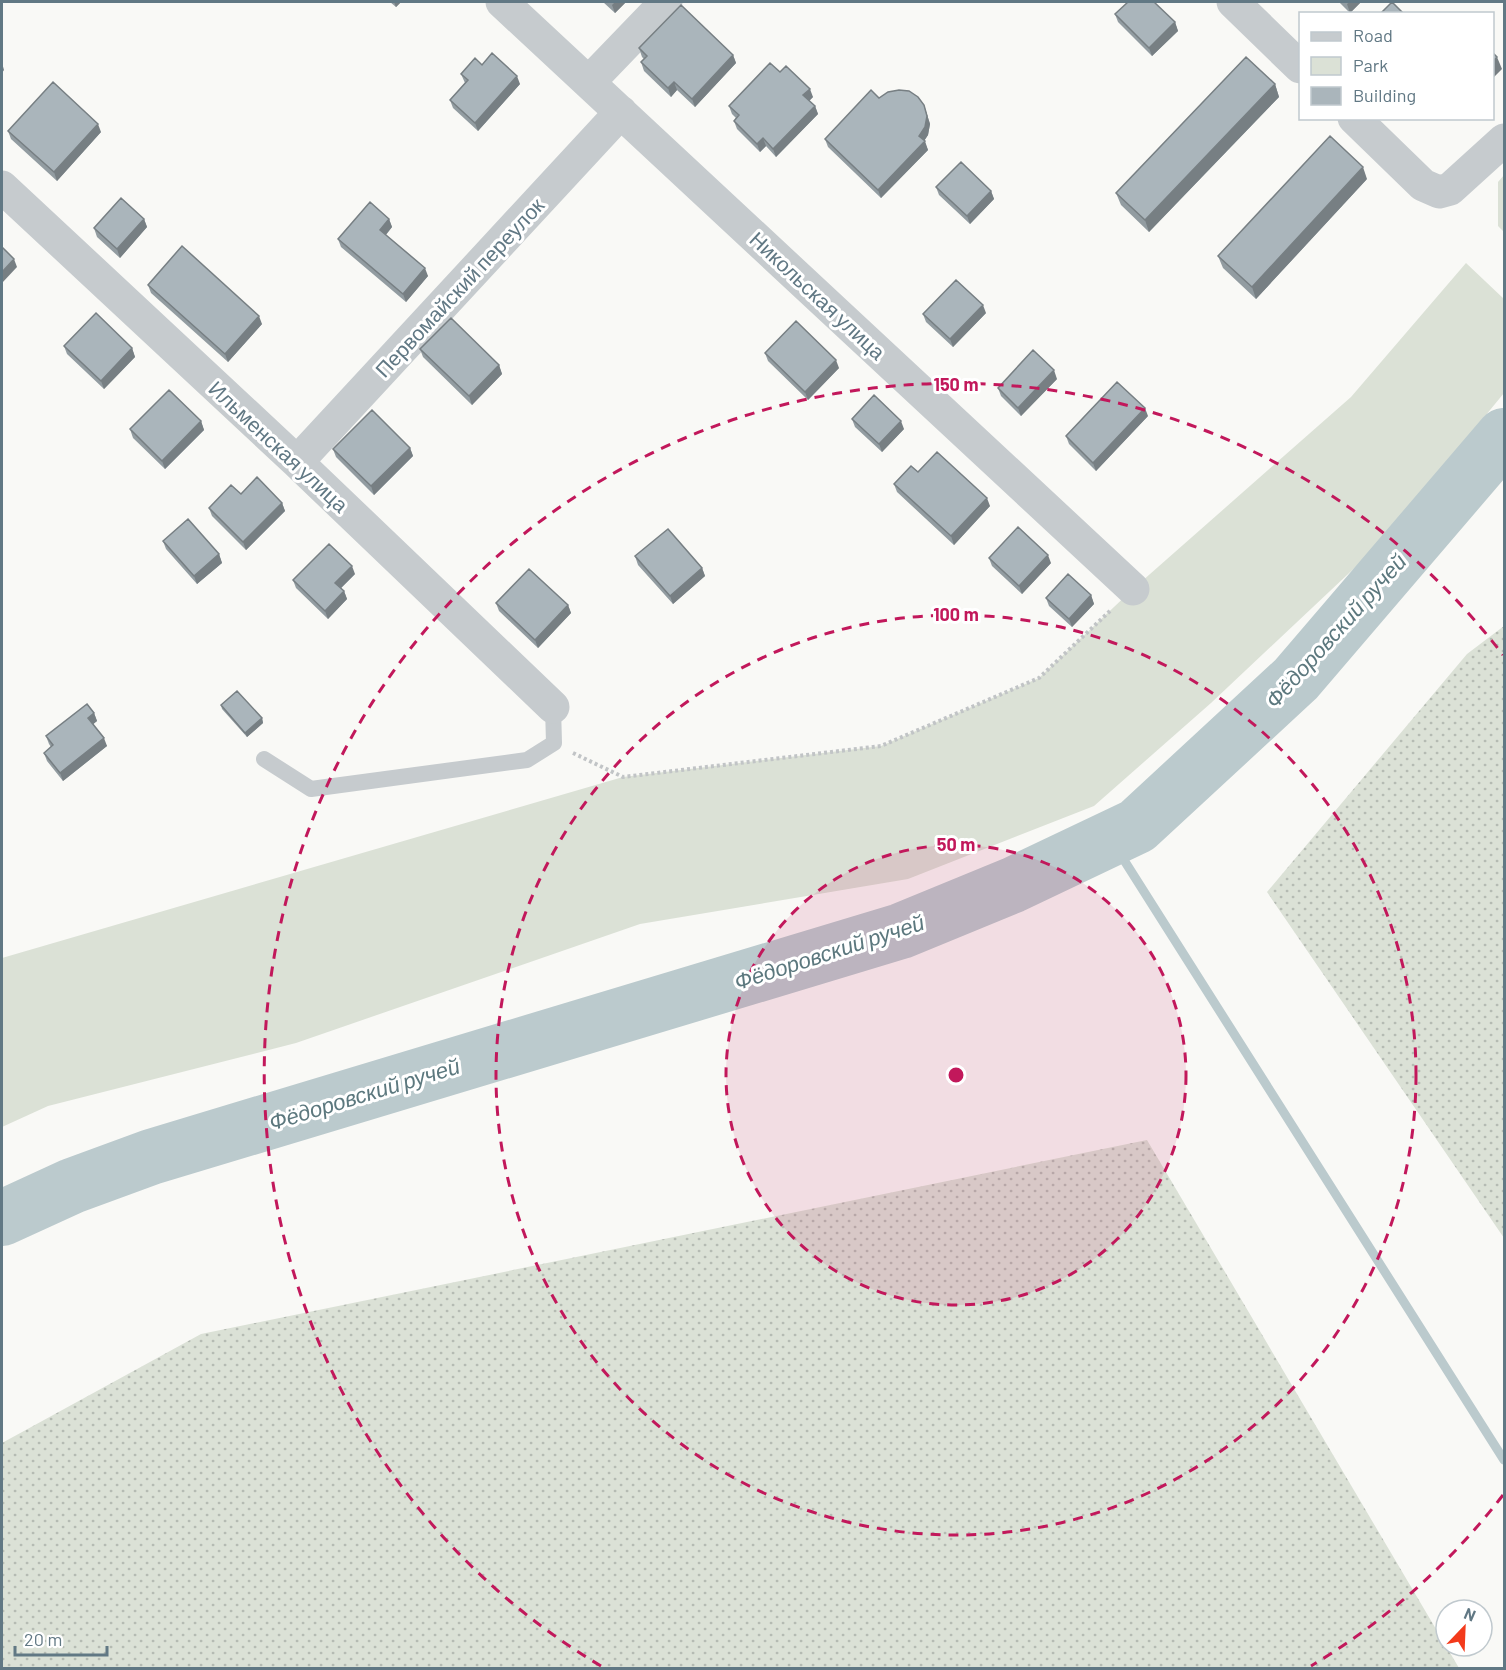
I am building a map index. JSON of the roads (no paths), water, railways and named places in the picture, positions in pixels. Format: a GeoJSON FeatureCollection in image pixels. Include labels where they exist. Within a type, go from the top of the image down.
{"type":"FeatureCollection","features":[{"type":"Feature","properties":{"kind":"street","name":"Никольская улица"},"geometry":{"type":"LineString","coordinates":[[502,2],[1132,589]]}},
{"type":"Feature","properties":{"kind":"street"},"geometry":{"type":"LineString","coordinates":[[589,82],[666,2]]}},
{"type":"Feature","properties":{"kind":"street"},"geometry":{"type":"LineString","coordinates":[[1233,2],[1299,66]]}},
{"type":"Feature","properties":{"kind":"street","name":"Первомайский переулок"},"geometry":{"type":"LineString","coordinates":[[297,462],[621,112]]}},
{"type":"Feature","properties":{"kind":"street"},"geometry":{"type":"LineString","coordinates":[[1356,120],[1423,185],[1439,192],[1450,189],[1504,140]]}},
{"type":"Feature","properties":{"kind":"street","name":"Ильменская улица"},"geometry":{"type":"LineString","coordinates":[[2,187],[297,462],[553,707]]}},
{"type":"Feature","properties":{"kind":"lane"},"geometry":{"type":"LineString","coordinates":[[264,759],[310,789],[527,760],[554,743],[553,707]]}},
{"type":"Feature","properties":{"kind":"waterway","name":"Фёдоровский ручей"},"geometry":{"type":"LineString","coordinates":[[2,1218],[72,1186],[151,1157],[901,931],[1013,885],[1137,826],[1296,679],[1504,436]]}},
{"type":"Feature","properties":{"kind":"waterway"},"geometry":{"type":"LineString","coordinates":[[1110,838],[1504,1460]]}}]}
